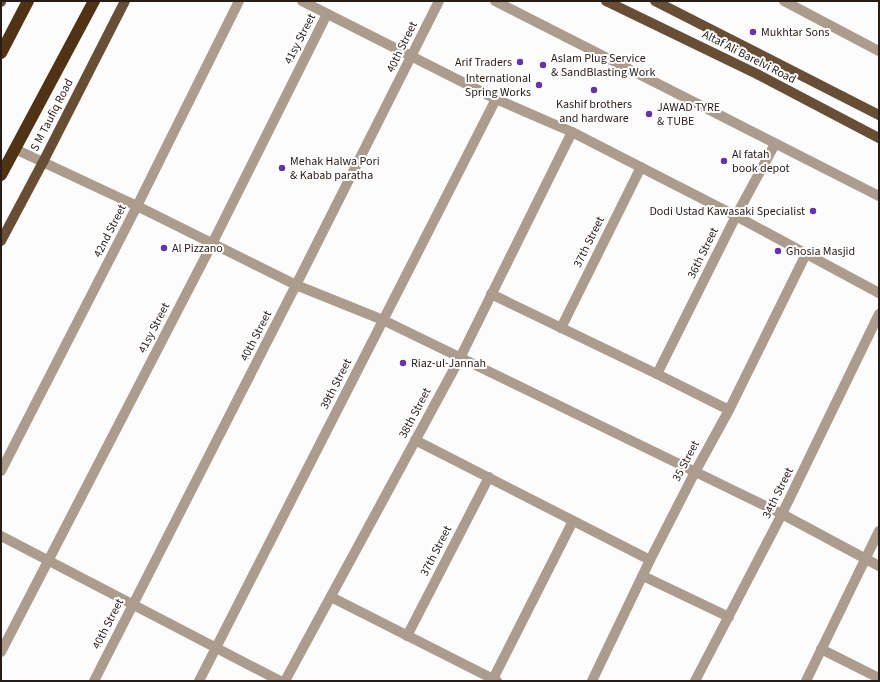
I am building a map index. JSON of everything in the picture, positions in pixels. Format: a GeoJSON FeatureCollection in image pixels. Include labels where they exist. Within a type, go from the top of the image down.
{"type":"FeatureCollection","features":[{"type":"Feature","properties":{"kind":"highway"},"geometry":{"type":"LineString","coordinates":[[1,53],[28,1]]}},
{"type":"Feature","properties":{"kind":"highway"},"geometry":{"type":"LineString","coordinates":[[1,175],[94,1]]}},
{"type":"Feature","properties":{"kind":"main road","name":"S M Taufiq Road"},"geometry":{"type":"LineString","coordinates":[[1,241],[125,1]]}},
{"type":"Feature","properties":{"kind":"main road","name":"Altaf Ali Barelvi Road"},"geometry":{"type":"LineString","coordinates":[[606,1],[757,74],[879,138]]}},
{"type":"Feature","properties":{"kind":"main road","name":"Altaf Ali Barelvi Road"},"geometry":{"type":"LineString","coordinates":[[656,1],[879,116]]}},
{"type":"Feature","properties":{"kind":"street","name":"42nd Street"},"geometry":{"type":"LineString","coordinates":[[1,471],[137,206],[239,1]]}},
{"type":"Feature","properties":{"kind":"street"},"geometry":{"type":"LineString","coordinates":[[302,1],[496,99],[572,132],[736,216],[879,293]]}},
{"type":"Feature","properties":{"kind":"street","name":"40th Street"},"geometry":{"type":"LineString","coordinates":[[94,681],[296,285],[438,1]]}},
{"type":"Feature","properties":{"kind":"street"},"geometry":{"type":"LineString","coordinates":[[495,1],[879,196]]}},
{"type":"Feature","properties":{"kind":"street"},"geometry":{"type":"LineString","coordinates":[[784,1],[879,51]]}},
{"type":"Feature","properties":{"kind":"street","name":"41sy Street"},"geometry":{"type":"LineString","coordinates":[[1,652],[212,244],[327,14]]}},
{"type":"Feature","properties":{"kind":"street","name":"39th Street"},"geometry":{"type":"LineString","coordinates":[[199,681],[496,99]]}},
{"type":"Feature","properties":{"kind":"street","name":"38th Street"},"geometry":{"type":"LineString","coordinates":[[286,681],[460,358],[572,132]]}},
{"type":"Feature","properties":{"kind":"street","name":"36th Street"},"geometry":{"type":"LineString","coordinates":[[657,374],[736,216],[775,144]]}},
{"type":"Feature","properties":{"kind":"street"},"geometry":{"type":"LineString","coordinates":[[15,149],[137,206],[296,285],[384,320],[782,514],[879,566]]}},
{"type":"Feature","properties":{"kind":"street","name":"37th Street"},"geometry":{"type":"LineString","coordinates":[[561,328],[641,167]]}},
{"type":"Feature","properties":{"kind":"street","name":"35 Street"},"geometry":{"type":"LineString","coordinates":[[592,681],[650,560],[729,410],[806,254]]}},
{"type":"Feature","properties":{"kind":"street"},"geometry":{"type":"LineString","coordinates":[[491,294],[729,410]]}},
{"type":"Feature","properties":{"kind":"street","name":"34th Street"},"geometry":{"type":"LineString","coordinates":[[695,681],[782,514],[879,314]]}},
{"type":"Feature","properties":{"kind":"street"},"geometry":{"type":"LineString","coordinates":[[415,440],[650,560]]}},
{"type":"Feature","properties":{"kind":"street","name":"37th Street"},"geometry":{"type":"LineString","coordinates":[[407,636],[489,477]]}},
{"type":"Feature","properties":{"kind":"street"},"geometry":{"type":"LineString","coordinates":[[331,597],[495,680],[574,521]]}},
{"type":"Feature","properties":{"kind":"street"},"geometry":{"type":"LineString","coordinates":[[806,681],[879,531]]}},
{"type":"Feature","properties":{"kind":"street"},"geometry":{"type":"LineString","coordinates":[[1,536],[280,681]]}},
{"type":"Feature","properties":{"kind":"street"},"geometry":{"type":"LineString","coordinates":[[643,576],[728,617]]}},
{"type":"Feature","properties":{"kind":"street"},"geometry":{"type":"LineString","coordinates":[[822,649],[879,678]]}},
{"type":"Feature","properties":{"kind":"place","name":"Mukhtar Sons"},"geometry":{"type":"Point","coordinates":[753,32]}},
{"type":"Feature","properties":{"kind":"place","name":"Arif Traders"},"geometry":{"type":"Point","coordinates":[520,62]}},
{"type":"Feature","properties":{"kind":"place","name":"Aslam Plug Service & SandBlasting Work"},"geometry":{"type":"Point","coordinates":[543,65]}},
{"type":"Feature","properties":{"kind":"place","name":"International Spring Works"},"geometry":{"type":"Point","coordinates":[539,85]}},
{"type":"Feature","properties":{"kind":"place","name":"Kashif brothers and hardware"},"geometry":{"type":"Point","coordinates":[594,90]}},
{"type":"Feature","properties":{"kind":"place","name":"JAWAD TYRE & TUBE"},"geometry":{"type":"Point","coordinates":[649,114]}},
{"type":"Feature","properties":{"kind":"place","name":"Al fatah book depot"},"geometry":{"type":"Point","coordinates":[724,161]}},
{"type":"Feature","properties":{"kind":"place","name":"Mehak Halwa Pori & Kabab paratha"},"geometry":{"type":"Point","coordinates":[282,168]}},
{"type":"Feature","properties":{"kind":"place","name":"Dodi Ustad Kawasaki Specialist"},"geometry":{"type":"Point","coordinates":[813,211]}},
{"type":"Feature","properties":{"kind":"place","name":"Al Pizzano"},"geometry":{"type":"Point","coordinates":[164,248]}},
{"type":"Feature","properties":{"kind":"place","name":"Ghosia Masjid"},"geometry":{"type":"Point","coordinates":[778,251]}},
{"type":"Feature","properties":{"kind":"place","name":"Riaz-ul-Jannah"},"geometry":{"type":"Point","coordinates":[403,363]}}]}
